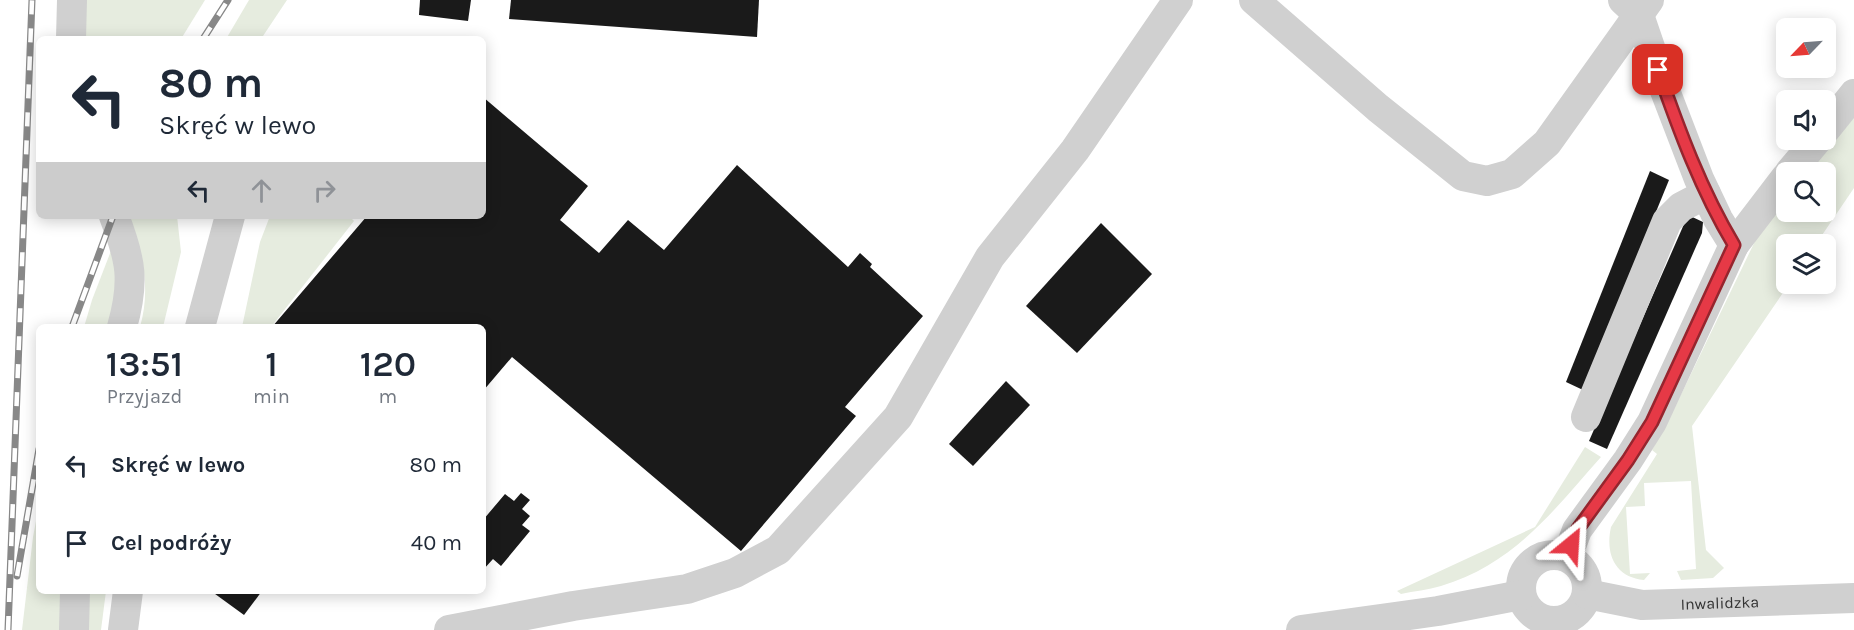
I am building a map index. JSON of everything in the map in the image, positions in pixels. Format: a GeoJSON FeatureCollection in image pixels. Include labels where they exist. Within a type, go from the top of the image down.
{"type":"FeatureCollection","features":[{"type":"Feature","properties":{"kind":"street"},"geometry":{"type":"LineString","coordinates":[[72,0],[72,36]]}},
{"type":"Feature","properties":{"kind":"street"},"geometry":{"type":"LineString","coordinates":[[450,630],[573,606],[687,589],[735,573],[778,550],[898,417],[990,257],[1075,150],[1178,0]]}},
{"type":"Feature","properties":{"kind":"street"},"geometry":{"type":"LineString","coordinates":[[1254,0],[1378,108],[1463,176],[1487,181],[1512,174],[1547,143],[1637,5]]}},
{"type":"Feature","properties":{"kind":"street"},"geometry":{"type":"LineString","coordinates":[[1637,5],[1664,88],[1706,194],[1734,245]]}},
{"type":"Feature","properties":{"kind":"street"},"geometry":{"type":"LineString","coordinates":[[1836,116],[1854,94]]}},
{"type":"Feature","properties":{"kind":"street"},"geometry":{"type":"LineString","coordinates":[[1798,162],[1809,150]]}},
{"type":"Feature","properties":{"kind":"street"},"geometry":{"type":"LineString","coordinates":[[1567,557],[1577,530],[1628,460],[1652,422],[1734,245],[1776,190]]}},
{"type":"Feature","properties":{"kind":"street"},"geometry":{"type":"LineString","coordinates":[[1586,417],[1666,221],[1681,207],[1706,194]]}},
{"type":"Feature","properties":{"kind":"street"},"geometry":{"type":"LineString","coordinates":[[115,219],[131,272],[129,301],[123,324]]}},
{"type":"Feature","properties":{"kind":"street"},"geometry":{"type":"LineString","coordinates":[[201,324],[229,219]]}},
{"type":"Feature","properties":{"kind":"street"},"geometry":{"type":"LineString","coordinates":[[1556,554],[1577,563],[1584,572],[1587,594],[1575,614],[1559,626],[1543,620],[1525,606],[1520,583],[1524,571],[1533,561],[1544,555],[1556,554]]}},
{"type":"Feature","properties":{"kind":"street"},"geometry":{"type":"LineString","coordinates":[[74,630],[75,594]]}},
{"type":"Feature","properties":{"kind":"street"},"geometry":{"type":"LineString","coordinates":[[123,630],[128,594]]}},
{"type":"Feature","properties":{"kind":"street","name":"Inwalidzka"},"geometry":{"type":"LineString","coordinates":[[1587,594],[1642,604],[1854,598]]}},
{"type":"Feature","properties":{"kind":"street"},"geometry":{"type":"LineString","coordinates":[[1302,630],[1521,595]]}},
{"type":"Feature","properties":{"kind":"shaded area"},"geometry":{"type":"Polygon","coordinates":[[[79,0],[205,0],[183,36],[79,36],[79,0]]]}},
{"type":"Feature","properties":{"kind":"shaded area"},"geometry":{"type":"Polygon","coordinates":[[[249,0],[287,0],[263,36],[228,36],[249,0]]]}},
{"type":"Feature","properties":{"kind":"shaded area"},"geometry":{"type":"Polygon","coordinates":[[[1854,115],[1854,188],[1836,215],[1836,162],[1815,162],[1825,150],[1836,150],[1836,137],[1854,115]]]}},
{"type":"Feature","properties":{"kind":"shaded area"},"geometry":{"type":"Polygon","coordinates":[[[1776,211],[1776,222],[1831,222],[1823,234],[1776,234],[1776,294],[1782,294],[1692,426],[1706,550],[1724,568],[1713,578],[1681,580],[1677,571],[1696,569],[1691,481],[1644,483],[1645,506],[1626,507],[1630,574],[1650,573],[1644,580],[1634,578],[1614,563],[1610,546],[1611,527],[1657,454],[1652,450],[1757,237],[1776,211]]]}},
{"type":"Feature","properties":{"kind":"shaded area"},"geometry":{"type":"Polygon","coordinates":[[[130,219],[177,219],[181,252],[164,324],[141,324],[145,285],[138,243],[130,219]]]}},
{"type":"Feature","properties":{"kind":"shaded area"},"geometry":{"type":"Polygon","coordinates":[[[269,219],[352,219],[354,221],[273,324],[243,324],[260,242],[269,219]]]}},
{"type":"Feature","properties":{"kind":"shaded area"},"geometry":{"type":"Polygon","coordinates":[[[114,243],[122,265],[111,324],[85,324],[114,243]]]}},
{"type":"Feature","properties":{"kind":"shaded area"},"geometry":{"type":"Polygon","coordinates":[[[1585,447],[1601,457],[1549,516],[1511,550],[1467,576],[1441,586],[1401,594],[1397,591],[1535,527],[1585,447]]]}},
{"type":"Feature","properties":{"kind":"shaded area"},"geometry":{"type":"Polygon","coordinates":[[[36,521],[36,594],[63,594],[61,630],[22,630],[36,521]]]}},
{"type":"Feature","properties":{"kind":"shaded area"},"geometry":{"type":"Polygon","coordinates":[[[87,594],[106,594],[101,630],[86,630],[87,594]]]}},
{"type":"Feature","properties":{"kind":"building"},"geometry":{"type":"Polygon","coordinates":[[[420,0],[471,0],[468,21],[419,15],[420,0]]]}},
{"type":"Feature","properties":{"kind":"building"},"geometry":{"type":"Polygon","coordinates":[[[511,0],[759,0],[757,37],[509,19],[511,0]]]}},
{"type":"Feature","properties":{"kind":"building"},"geometry":{"type":"Polygon","coordinates":[[[486,100],[588,186],[560,220],[599,253],[628,220],[664,250],[737,165],[848,267],[860,253],[872,264],[870,267],[923,316],[845,407],[856,416],[741,551],[512,357],[486,387],[486,324],[275,324],[364,219],[486,219],[486,100]]]}},
{"type":"Feature","properties":{"kind":"building"},"geometry":{"type":"Polygon","coordinates":[[[1650,171],[1669,180],[1583,390],[1566,382],[1650,171]]]}},
{"type":"Feature","properties":{"kind":"building"},"geometry":{"type":"Polygon","coordinates":[[[1688,215],[1703,222],[1702,233],[1607,449],[1589,441],[1688,215]]]}},
{"type":"Feature","properties":{"kind":"building"},"geometry":{"type":"Polygon","coordinates":[[[1101,223],[1152,274],[1077,353],[1026,306],[1101,223]]]}},
{"type":"Feature","properties":{"kind":"building"},"geometry":{"type":"Polygon","coordinates":[[[1006,381],[1030,405],[973,466],[949,444],[1006,381]]]}},
{"type":"Feature","properties":{"kind":"building"},"geometry":{"type":"Polygon","coordinates":[[[521,493],[530,500],[522,509],[530,516],[522,525],[530,531],[501,566],[493,559],[486,567],[486,516],[505,494],[514,501],[521,493]]]}},
{"type":"Feature","properties":{"kind":"building"},"geometry":{"type":"Polygon","coordinates":[[[215,594],[260,594],[244,615],[215,594]]]}},
{"type":"Feature","properties":{"kind":"railway"},"geometry":{"type":"LineString","coordinates":[[8,630],[32,0]]}},
{"type":"Feature","properties":{"kind":"railway"},"geometry":{"type":"LineString","coordinates":[[205,36],[228,0]]}},
{"type":"Feature","properties":{"kind":"railway"},"geometry":{"type":"LineString","coordinates":[[73,324],[112,219]]}},
{"type":"Feature","properties":{"kind":"railway"},"geometry":{"type":"LineString","coordinates":[[17,576],[36,466]]}},
{"type":"Feature","properties":{"kind":"route"},"geometry":{"type":"LineString","coordinates":[[1571,545],[1577,530],[1628,460],[1652,422],[1734,245],[1718,219],[1699,179],[1658,70]]}}]}
